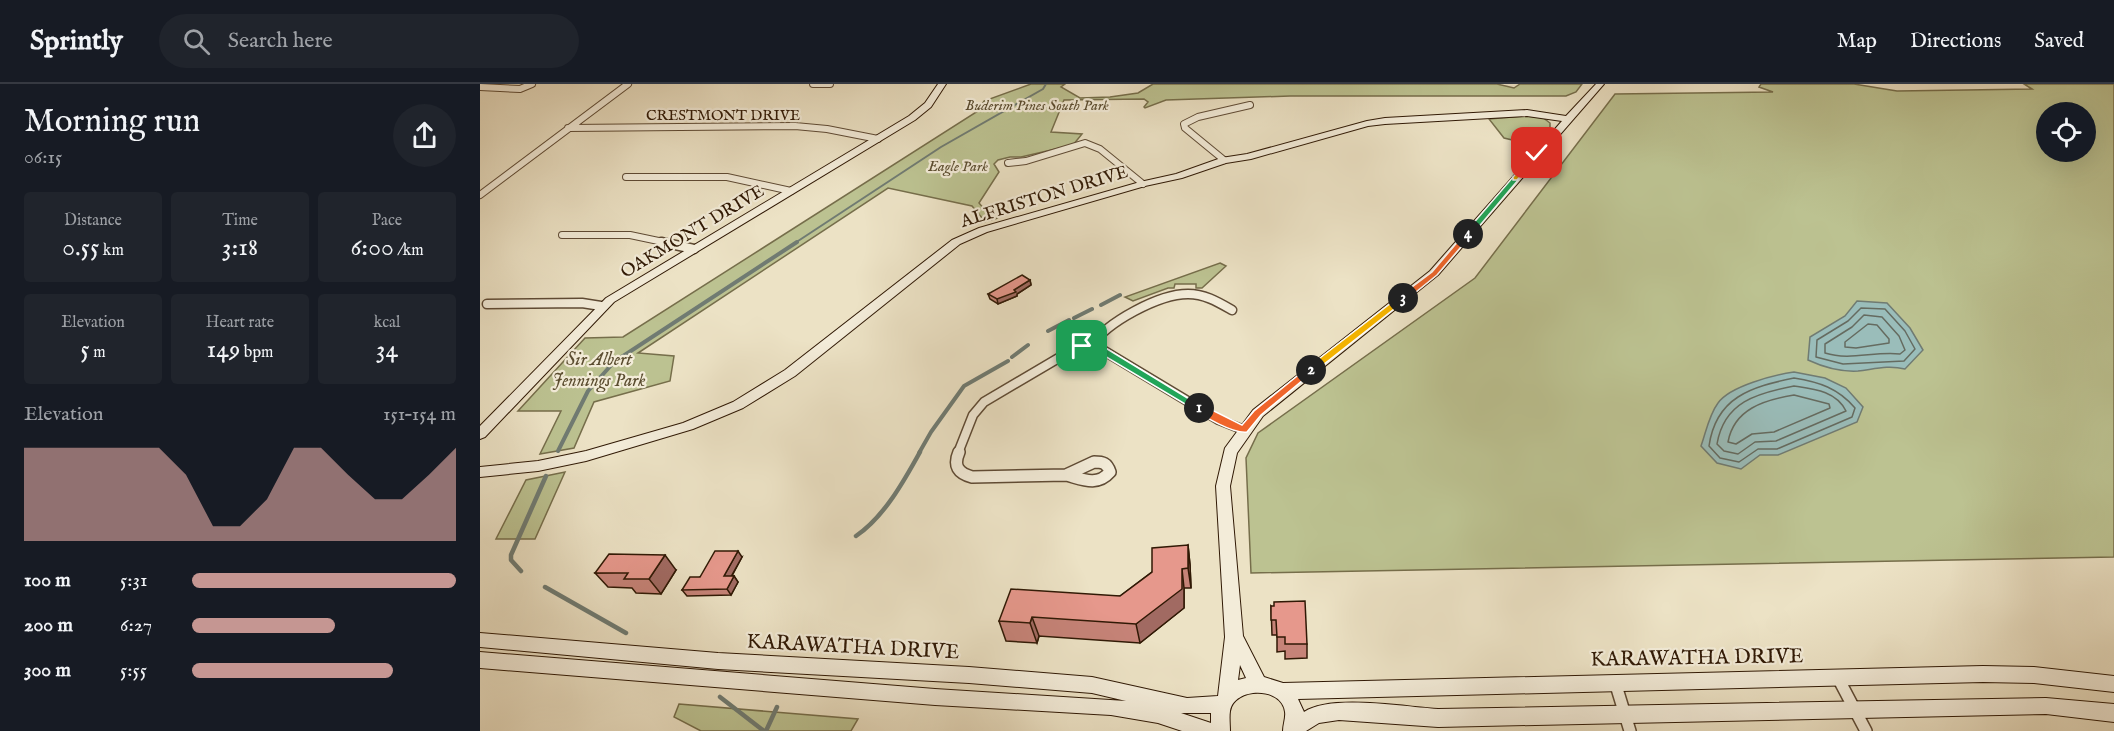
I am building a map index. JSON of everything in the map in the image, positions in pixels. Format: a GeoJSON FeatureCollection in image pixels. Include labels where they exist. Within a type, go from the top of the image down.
{"type":"FeatureCollection","features":[{"type":"Feature","properties":{"kind":"main road","name":"OAKMONT DRIVE"},"geometry":{"type":"LineString","coordinates":[[480,434],[601,306],[925,109],[942,84]]}},
{"type":"Feature","properties":{"kind":"main road"},"geometry":{"type":"LineString","coordinates":[[1221,731],[1219,713],[1224,701],[1234,637],[1223,486],[1230,452],[1258,413],[1434,273],[1600,84]]}},
{"type":"Feature","properties":{"kind":"main road","name":"ALFRISTON DRIVE"},"geometry":{"type":"LineString","coordinates":[[480,472],[520,469],[573,459],[688,426],[719,414],[752,398],[790,373],[963,239],[983,230],[1143,184],[1191,173],[1224,160],[1248,157],[1385,121],[1527,113],[1567,119]]}},
{"type":"Feature","properties":{"kind":"main road"},"geometry":{"type":"LineString","coordinates":[[1234,637],[1258,683]]}},
{"type":"Feature","properties":{"kind":"main road","name":"KARAWATHA DRIVE"},"geometry":{"type":"LineString","coordinates":[[480,640],[682,657],[1092,686],[1187,706],[1224,701]]}},
{"type":"Feature","properties":{"kind":"main road"},"geometry":{"type":"LineString","coordinates":[[480,660],[1111,707],[1158,714],[1208,731]]}},
{"type":"Feature","properties":{"kind":"main road","name":"KARAWATHA DRIVE"},"geometry":{"type":"LineString","coordinates":[[1281,691],[1837,676],[2034,675],[2114,684]]}},
{"type":"Feature","properties":{"kind":"main road"},"geometry":{"type":"LineString","coordinates":[[1224,701],[1235,690],[1258,683],[1270,685],[1281,691],[1293,708],[1295,719],[1292,730]]}},
{"type":"Feature","properties":{"kind":"main road"},"geometry":{"type":"LineString","coordinates":[[1292,730],[1320,713],[1339,711],[1438,718],[1627,723],[1854,709],[2046,706],[2114,714]]}},
{"type":"Feature","properties":{"kind":"street"},"geometry":{"type":"LineString","coordinates":[[484,84],[509,84]]}},
{"type":"Feature","properties":{"kind":"street"},"geometry":{"type":"LineString","coordinates":[[480,87],[520,89],[532,84]]}},
{"type":"Feature","properties":{"kind":"street"},"geometry":{"type":"LineString","coordinates":[[480,195],[628,84]]}},
{"type":"Feature","properties":{"kind":"street"},"geometry":{"type":"LineString","coordinates":[[813,84],[830,84]]}},
{"type":"Feature","properties":{"kind":"street"},"geometry":{"type":"LineString","coordinates":[[1224,160],[1185,128],[1185,124],[1198,117],[1250,105]]}},
{"type":"Feature","properties":{"kind":"street","name":"CRESTMONT DRIVE"},"geometry":{"type":"LineString","coordinates":[[568,128],[795,126],[827,129],[878,139]]}},
{"type":"Feature","properties":{"kind":"street"},"geometry":{"type":"LineString","coordinates":[[1008,163],[1036,158],[1085,143],[1100,149],[1143,184]]}},
{"type":"Feature","properties":{"kind":"street"},"geometry":{"type":"LineString","coordinates":[[626,177],[727,177],[791,191]]}},
{"type":"Feature","properties":{"kind":"street"},"geometry":{"type":"LineString","coordinates":[[562,235],[630,235],[694,249]]}},
{"type":"Feature","properties":{"kind":"street"},"geometry":{"type":"LineString","coordinates":[[1091,346],[1107,328],[1149,303],[1168,296],[1184,293],[1200,295],[1232,309]]}},
{"type":"Feature","properties":{"kind":"street"},"geometry":{"type":"LineString","coordinates":[[487,304],[582,303],[601,306]]}},
{"type":"Feature","properties":{"kind":"street"},"geometry":{"type":"LineString","coordinates":[[1066,475],[972,477],[962,475],[956,467],[956,461],[973,415],[984,402],[1070,351],[1091,346],[1101,349],[1219,420],[1244,430]]}},
{"type":"Feature","properties":{"kind":"street"},"geometry":{"type":"LineString","coordinates":[[1837,676],[1866,731]]}},
{"type":"Feature","properties":{"kind":"street"},"geometry":{"type":"LineString","coordinates":[[1615,682],[1627,723]]}},
{"type":"Feature","properties":{"kind":"green space"},"geometry":{"type":"Polygon","coordinates":[[[1031,84],[1065,84],[1061,87],[1080,98],[1138,93],[1153,84],[1497,84],[1514,88],[1520,84],[1582,84],[1576,92],[1566,96],[1290,96],[1166,100],[1145,108],[1148,102],[1144,99],[1064,100],[1051,132],[1082,134],[1073,145],[1021,157],[1010,157],[998,160],[994,164],[999,172],[979,203],[991,217],[998,218],[980,223],[983,219],[972,206],[888,188],[638,353],[674,356],[670,381],[594,402],[574,448],[540,454],[561,411],[518,411],[585,338],[623,337],[978,111],[984,101],[1031,84]]]}},
{"type":"Feature","properties":{"kind":"green space"},"geometry":{"type":"Polygon","coordinates":[[[1761,84],[1854,84],[1897,91],[2032,89],[2024,84],[2114,84],[2114,557],[1251,573],[1246,458],[1258,433],[1475,278],[1615,94],[1773,92],[1759,87],[1761,84]]]}},
{"type":"Feature","properties":{"kind":"green space"},"geometry":{"type":"Polygon","coordinates":[[[1542,117],[1550,123],[1550,127],[1533,145],[1504,138],[1489,119],[1542,117]]]}},
{"type":"Feature","properties":{"kind":"green space"},"geometry":{"type":"Polygon","coordinates":[[[1220,263],[1226,266],[1202,288],[1196,288],[1196,284],[1175,284],[1174,288],[1168,288],[1133,301],[1125,297],[1220,263]]]}},
{"type":"Feature","properties":{"kind":"green space"},"geometry":{"type":"Polygon","coordinates":[[[565,472],[535,539],[496,539],[526,480],[565,472]]]}},
{"type":"Feature","properties":{"kind":"green space"},"geometry":{"type":"Polygon","coordinates":[[[679,704],[858,719],[851,731],[701,731],[674,717],[679,704]]]}},
{"type":"Feature","properties":{"kind":"water"},"geometry":{"type":"Polygon","coordinates":[[[1857,301],[1887,303],[1910,328],[1923,350],[1905,369],[1887,367],[1845,371],[1808,360],[1810,337],[1845,316],[1857,301]]]}},
{"type":"Feature","properties":{"kind":"water"},"geometry":{"type":"Polygon","coordinates":[[[1794,372],[1825,378],[1846,388],[1863,407],[1857,422],[1778,455],[1760,455],[1741,469],[1717,463],[1701,446],[1710,418],[1718,403],[1732,391],[1764,379],[1794,372]]]}},
{"type":"Feature","properties":{"kind":"building"},"geometry":{"type":"Polygon","coordinates":[[[1022,275],[1030,280],[1014,290],[1016,292],[997,299],[988,294],[1022,275]]]}},
{"type":"Feature","properties":{"kind":"building"},"geometry":{"type":"Polygon","coordinates":[[[1188,545],[1188,568],[1182,569],[1182,589],[1136,624],[1032,617],[1030,623],[999,621],[1011,589],[1120,596],[1152,572],[1152,548],[1188,545]]]}},
{"type":"Feature","properties":{"kind":"building"},"geometry":{"type":"Polygon","coordinates":[[[715,551],[738,551],[724,576],[734,576],[727,589],[682,590],[690,577],[700,577],[715,551]]]}},
{"type":"Feature","properties":{"kind":"building"},"geometry":{"type":"Polygon","coordinates":[[[609,554],[665,555],[649,579],[624,579],[628,573],[595,573],[609,554]]]}},
{"type":"Feature","properties":{"kind":"building"},"geometry":{"type":"Polygon","coordinates":[[[1305,601],[1307,644],[1285,644],[1285,637],[1277,637],[1276,620],[1271,620],[1271,606],[1274,606],[1274,602],[1305,601]]]}},
{"type":"Feature","properties":{"kind":"waterway"},"geometry":{"type":"LineString","coordinates":[[795,243],[941,147],[1043,89],[1046,84]]}},
{"type":"Feature","properties":{"kind":"waterway"},"geometry":{"type":"LineString","coordinates":[[558,451],[588,391],[614,362],[797,242]]}},
{"type":"Feature","properties":{"kind":"waterway"},"geometry":{"type":"LineString","coordinates":[[1101,305],[1120,295]]}},
{"type":"Feature","properties":{"kind":"waterway"},"geometry":{"type":"LineString","coordinates":[[1074,318],[1092,309]]}},
{"type":"Feature","properties":{"kind":"waterway"},"geometry":{"type":"LineString","coordinates":[[1048,331],[1069,320]]}},
{"type":"Feature","properties":{"kind":"waterway"},"geometry":{"type":"LineString","coordinates":[[1012,357],[1028,345]]}},
{"type":"Feature","properties":{"kind":"waterway"},"geometry":{"type":"LineString","coordinates":[[919,453],[964,386],[1008,361]]}},
{"type":"Feature","properties":{"kind":"waterway"},"geometry":{"type":"LineString","coordinates":[[856,536],[884,509],[920,452]]}},
{"type":"Feature","properties":{"kind":"waterway"},"geometry":{"type":"LineString","coordinates":[[521,571],[511,560],[511,555],[546,476]]}},
{"type":"Feature","properties":{"kind":"waterway"},"geometry":{"type":"LineString","coordinates":[[545,587],[626,633]]}},
{"type":"Feature","properties":{"kind":"waterway"},"geometry":{"type":"LineString","coordinates":[[720,697],[764,731]]}},
{"type":"Feature","properties":{"kind":"waterway"},"geometry":{"type":"LineString","coordinates":[[766,731],[777,707]]}},
{"type":"Feature","properties":{"kind":"route"},"geometry":{"type":"LineString","coordinates":[[1082,346],[1101,349],[1219,420],[1244,430],[1258,413],[1292,385],[1427,280],[1537,153]]}},
{"type":"Feature","properties":{"kind":"park label","name":"Buderim Pines South Park"},"geometry":{"type":"Point","coordinates":[1037,105]}},
{"type":"Feature","properties":{"kind":"park label","name":"Eagle Park"},"geometry":{"type":"Point","coordinates":[958,166]}},
{"type":"Feature","properties":{"kind":"park label","name":"Sir Albert Jennings Park"},"geometry":{"type":"Point","coordinates":[599,369]}}]}
